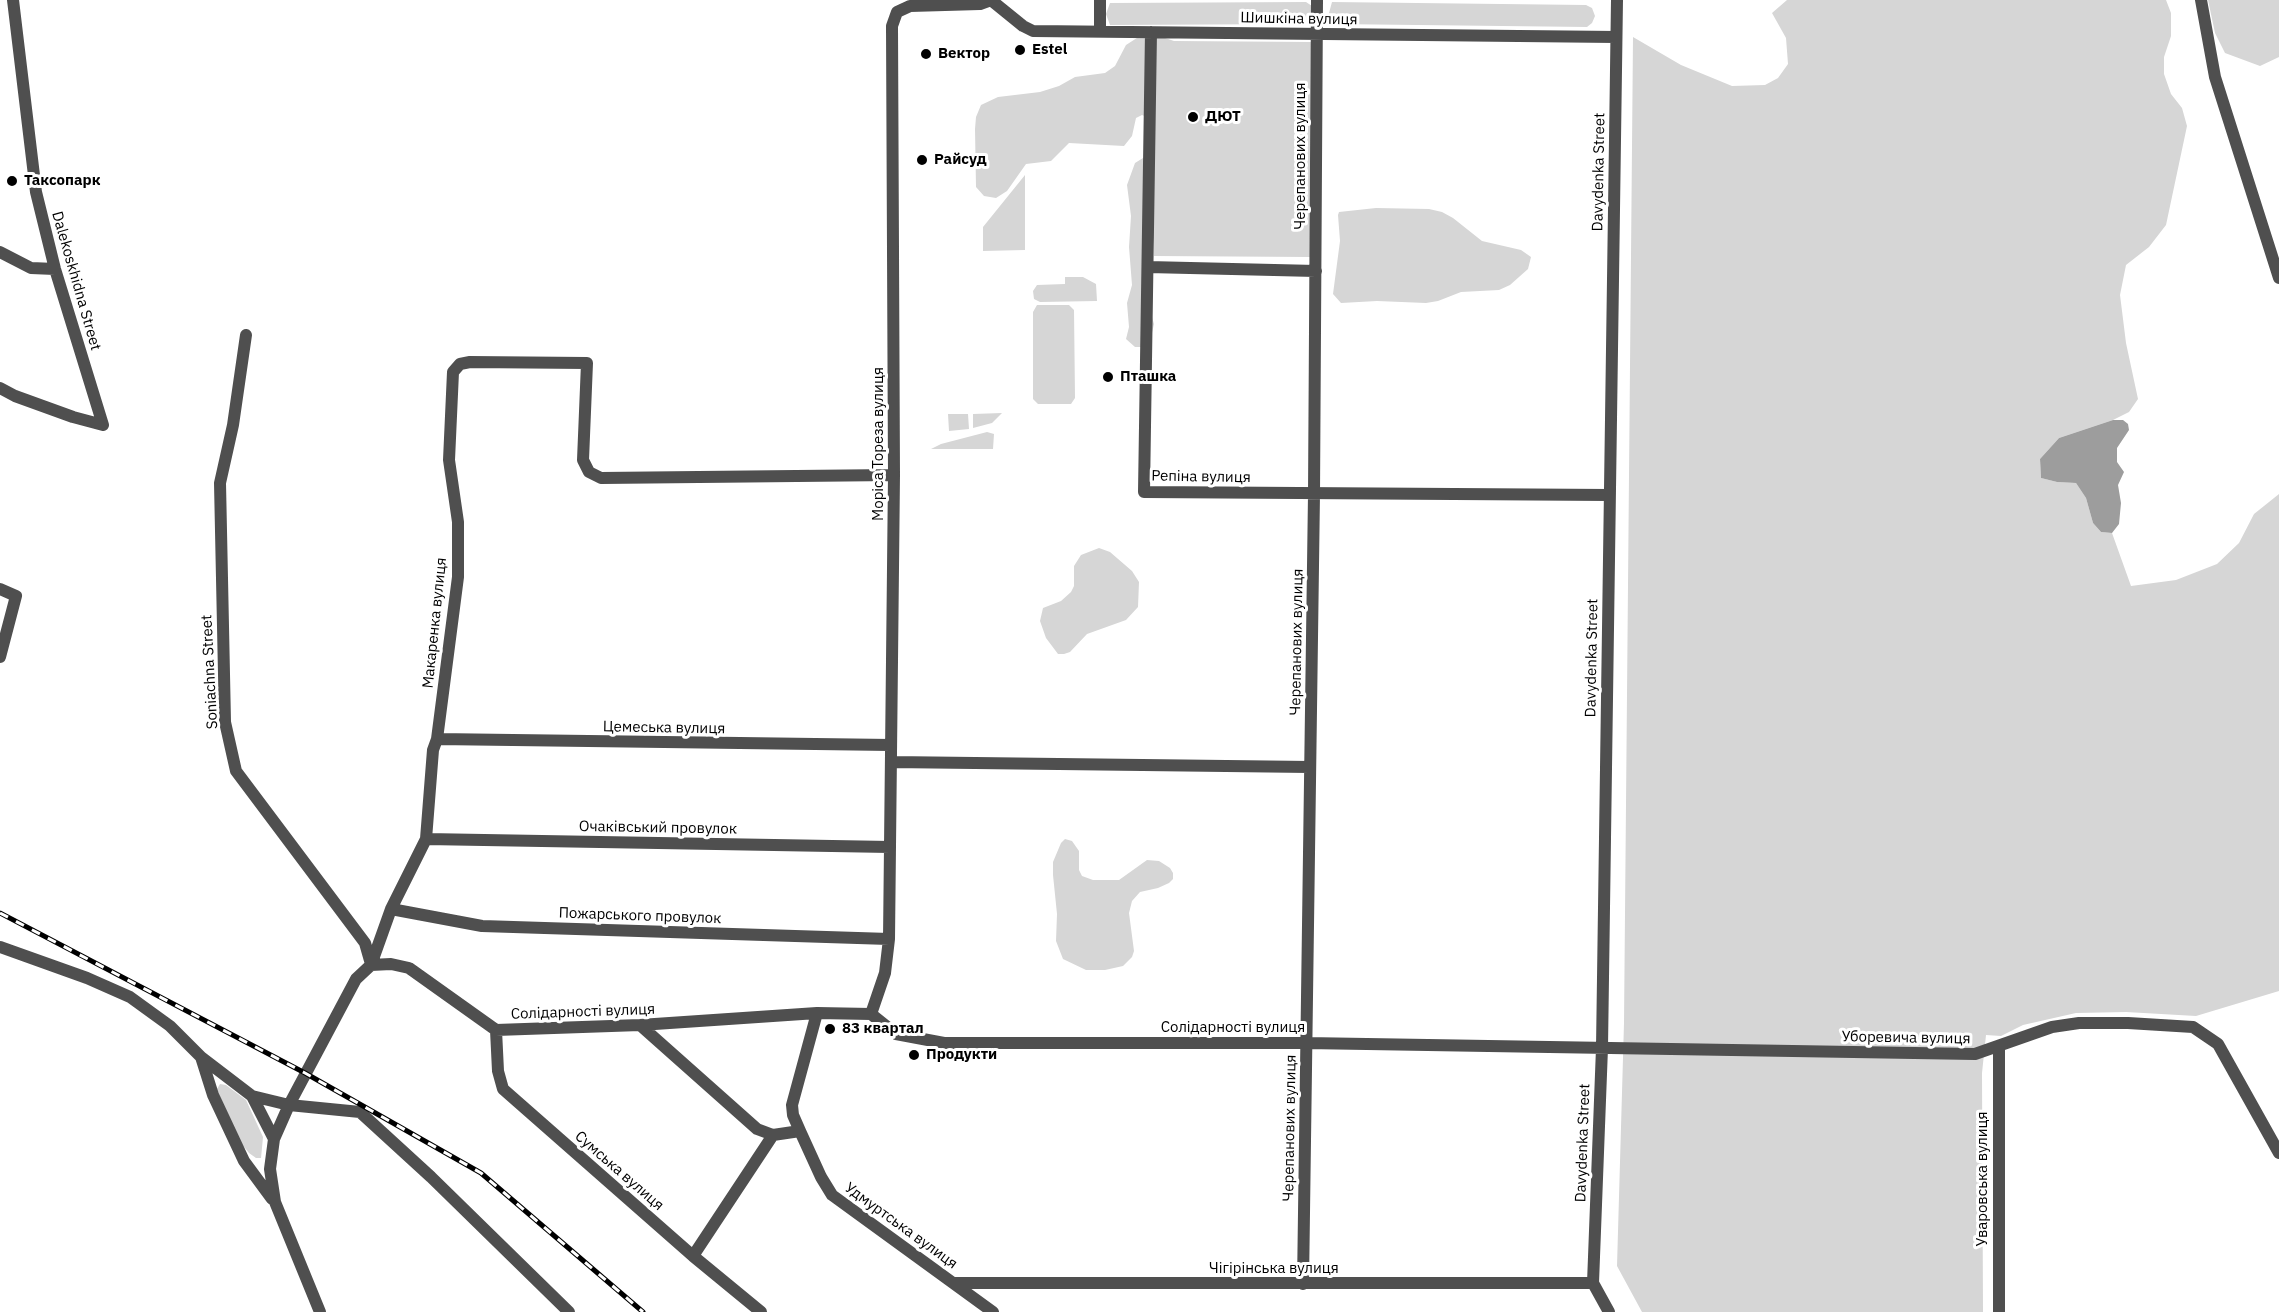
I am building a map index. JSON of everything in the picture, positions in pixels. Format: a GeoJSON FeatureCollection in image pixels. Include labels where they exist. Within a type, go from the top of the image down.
{"type":"FeatureCollection","features":[{"type":"Feature","properties":{"kind":"street","name":"Dalekoskhidna Street"},"geometry":{"type":"LineString","coordinates":[[0,388],[73,417],[103,425],[55,269],[36,192],[12,0]]}},
{"type":"Feature","properties":{"kind":"street","name":"Шишкiна вулиця"},"geometry":{"type":"LineString","coordinates":[[991,0],[1023,26],[1033,31],[1616,37]]}},
{"type":"Feature","properties":{"kind":"street","name":"Моріса Тореза вулиця"},"geometry":{"type":"LineString","coordinates":[[872,1014],[885,973],[889,939],[894,475],[892,26],[897,12],[910,6],[980,3],[991,0]]}},
{"type":"Feature","properties":{"kind":"street"},"geometry":{"type":"LineString","coordinates":[[1100,0],[1100,30]]}},
{"type":"Feature","properties":{"kind":"street","name":"Черепанових вулиця"},"geometry":{"type":"LineString","coordinates":[[1303,1284],[1314,494],[1317,0]]}},
{"type":"Feature","properties":{"kind":"street","name":"Davydenka Street"},"geometry":{"type":"LineString","coordinates":[[1593,1283],[1602,1048],[1617,0]]}},
{"type":"Feature","properties":{"kind":"street"},"geometry":{"type":"LineString","coordinates":[[2200,0],[2215,77],[2279,278]]}},
{"type":"Feature","properties":{"kind":"street","name":"Репiна вулиця"},"geometry":{"type":"LineString","coordinates":[[1151,32],[1144,492],[1609,495]]}},
{"type":"Feature","properties":{"kind":"street"},"geometry":{"type":"LineString","coordinates":[[0,252],[31,268],[55,269]]}},
{"type":"Feature","properties":{"kind":"street"},"geometry":{"type":"LineString","coordinates":[[1148,267],[1316,271]]}},
{"type":"Feature","properties":{"kind":"street","name":"Soniachna Street"},"geometry":{"type":"LineString","coordinates":[[246,335],[233,425],[220,483],[225,722],[236,771],[365,943],[371,966]]}},
{"type":"Feature","properties":{"kind":"street","name":"Макаренка вулиця"},"geometry":{"type":"LineString","coordinates":[[371,966],[391,909],[426,840],[433,750],[437,739],[458,577],[458,522],[449,460],[453,372],[460,364],[470,362],[587,363],[583,460],[589,472],[600,478],[894,475]]}},
{"type":"Feature","properties":{"kind":"street"},"geometry":{"type":"LineString","coordinates":[[0,589],[16,597],[0,657]]}},
{"type":"Feature","properties":{"kind":"street","name":"Цемеська вулиця"},"geometry":{"type":"LineString","coordinates":[[437,739],[891,746]]}},
{"type":"Feature","properties":{"kind":"street"},"geometry":{"type":"LineString","coordinates":[[891,762],[1310,767]]}},
{"type":"Feature","properties":{"kind":"street","name":"Очакiвський провулок"},"geometry":{"type":"LineString","coordinates":[[426,840],[890,847]]}},
{"type":"Feature","properties":{"kind":"street","name":"Пожарського провулок"},"geometry":{"type":"LineString","coordinates":[[391,909],[482,926],[889,939]]}},
{"type":"Feature","properties":{"kind":"street"},"geometry":{"type":"LineString","coordinates":[[0,947],[87,978],[130,997],[170,1026],[201,1057],[252,1096],[289,1105],[360,1112],[431,1177],[569,1312]]}},
{"type":"Feature","properties":{"kind":"street","name":"Солідарності вулиця"},"geometry":{"type":"LineString","coordinates":[[371,966],[390,964],[409,968],[496,1030],[640,1025],[817,1013],[872,1014],[896,1034],[944,1043],[1306,1043],[1602,1048]]}},
{"type":"Feature","properties":{"kind":"street"},"geometry":{"type":"LineString","coordinates":[[320,1312],[275,1202],[270,1169],[274,1139],[305,1073],[356,979],[371,966]]}},
{"type":"Feature","properties":{"kind":"street","name":"Удмуртська вулиця"},"geometry":{"type":"LineString","coordinates":[[817,1013],[792,1105],[793,1115],[800,1131],[832,1196],[993,1312]]}},
{"type":"Feature","properties":{"kind":"street","name":"Уборевича вулиця"},"geometry":{"type":"LineString","coordinates":[[1602,1048],[1975,1054],[2052,1027],[2079,1023],[2193,1027],[2207,1034],[2218,1044],[2279,1153]]}},
{"type":"Feature","properties":{"kind":"street"},"geometry":{"type":"LineString","coordinates":[[640,1025],[757,1129],[773,1135],[800,1131]]}},
{"type":"Feature","properties":{"kind":"street","name":"Сумська вулиця"},"geometry":{"type":"LineString","coordinates":[[496,1030],[498,1071],[503,1089],[693,1256],[761,1312]]}},
{"type":"Feature","properties":{"kind":"street","name":"Уваровська вулиця"},"geometry":{"type":"LineString","coordinates":[[1999,1312],[2000,1047]]}},
{"type":"Feature","properties":{"kind":"street"},"geometry":{"type":"LineString","coordinates":[[201,1057],[213,1095],[244,1161],[275,1202]]}},
{"type":"Feature","properties":{"kind":"street"},"geometry":{"type":"LineString","coordinates":[[252,1096],[274,1139]]}},
{"type":"Feature","properties":{"kind":"street"},"geometry":{"type":"LineString","coordinates":[[693,1256],[773,1135]]}},
{"type":"Feature","properties":{"kind":"street","name":"Чiгiрiнська вулиця"},"geometry":{"type":"LineString","coordinates":[[955,1283],[1593,1283]]}},
{"type":"Feature","properties":{"kind":"street"},"geometry":{"type":"LineString","coordinates":[[1593,1283],[1609,1312]]}},
{"type":"Feature","properties":{"kind":"shaded area"},"geometry":{"type":"Polygon","coordinates":[[[1787,0],[2166,0],[2171,13],[2171,36],[2164,57],[2164,74],[2171,94],[2182,108],[2187,126],[2166,225],[2149,247],[2126,265],[2120,295],[2126,343],[2138,399],[2129,412],[2113,420],[2059,438],[2040,459],[2041,478],[2076,483],[2086,498],[2093,523],[2101,532],[2112,533],[2131,586],[2176,580],[2217,564],[2239,543],[2254,514],[2279,494],[2279,991],[2196,1016],[2126,1012],[2076,1013],[2023,1025],[2001,1036],[1986,1035],[1982,1073],[1983,1312],[1642,1312],[1617,1266],[1624,1023],[1633,37],[1681,65],[1732,86],[1765,85],[1778,78],[1788,64],[1786,38],[1772,13],[1787,0]]]}},
{"type":"Feature","properties":{"kind":"shaded area"},"geometry":{"type":"Polygon","coordinates":[[[2208,0],[2279,0],[2279,57],[2260,66],[2225,53],[2215,33],[2208,0]]]}},
{"type":"Feature","properties":{"kind":"shaded area"},"geometry":{"type":"Polygon","coordinates":[[[1306,2],[1312,6],[1312,20],[1306,24],[1110,25],[1106,14],[1110,3],[1306,2]]]}},
{"type":"Feature","properties":{"kind":"shaded area"},"geometry":{"type":"Polygon","coordinates":[[[1332,2],[1586,5],[1592,8],[1595,16],[1587,27],[1333,24],[1329,13],[1332,2]]]}},
{"type":"Feature","properties":{"kind":"shaded area"},"geometry":{"type":"Polygon","coordinates":[[[1153,34],[1174,41],[1312,42],[1310,257],[1154,256],[1154,237],[1145,293],[1154,324],[1151,337],[1142,347],[1135,347],[1126,339],[1129,327],[1127,303],[1132,285],[1129,247],[1131,216],[1127,185],[1135,163],[1151,153],[1155,147],[1154,120],[1142,115],[1136,118],[1132,136],[1124,146],[1069,143],[1051,161],[1026,164],[1007,191],[996,198],[984,196],[976,187],[975,129],[976,117],[981,105],[998,97],[1040,92],[1059,86],[1075,77],[1105,73],[1115,66],[1126,45],[1140,36],[1153,34]]]}},
{"type":"Feature","properties":{"kind":"shaded area"},"geometry":{"type":"Polygon","coordinates":[[[1025,175],[1025,250],[983,251],[983,227],[1025,175]]]}},
{"type":"Feature","properties":{"kind":"shaded area"},"geometry":{"type":"Polygon","coordinates":[[[1376,208],[1429,209],[1442,212],[1482,241],[1521,250],[1531,257],[1528,269],[1510,285],[1499,290],[1461,292],[1426,303],[1377,301],[1341,303],[1333,294],[1340,241],[1339,212],[1376,208]]]}},
{"type":"Feature","properties":{"kind":"shaded area"},"geometry":{"type":"Polygon","coordinates":[[[1065,277],[1083,277],[1096,284],[1097,301],[1040,302],[1034,299],[1033,291],[1037,285],[1065,284],[1065,277]]]}},
{"type":"Feature","properties":{"kind":"shaded area"},"geometry":{"type":"Polygon","coordinates":[[[1037,305],[1069,305],[1074,310],[1075,398],[1071,404],[1038,404],[1033,399],[1033,312],[1037,305]]]}},
{"type":"Feature","properties":{"kind":"shaded area"},"geometry":{"type":"Polygon","coordinates":[[[1002,413],[992,423],[973,428],[973,414],[1002,413]]]}},
{"type":"Feature","properties":{"kind":"shaded area"},"geometry":{"type":"Polygon","coordinates":[[[948,414],[968,414],[969,429],[949,431],[948,414]]]}},
{"type":"Feature","properties":{"kind":"shaded area"},"geometry":{"type":"Polygon","coordinates":[[[2113,420],[2123,420],[2128,424],[2129,430],[2117,448],[2117,462],[2124,472],[2118,485],[2121,503],[2119,524],[2112,533],[2101,532],[2093,523],[2086,498],[2076,483],[2041,478],[2040,459],[2059,438],[2113,420]]]}},
{"type":"Feature","properties":{"kind":"shaded area"},"geometry":{"type":"Polygon","coordinates":[[[987,432],[994,434],[993,449],[931,449],[941,444],[987,432]]]}},
{"type":"Feature","properties":{"kind":"shaded area"},"geometry":{"type":"Polygon","coordinates":[[[1099,548],[1110,552],[1132,571],[1139,582],[1138,607],[1126,620],[1087,634],[1070,652],[1058,654],[1046,638],[1040,621],[1043,608],[1061,601],[1071,592],[1074,586],[1074,566],[1081,555],[1099,548]]]}},
{"type":"Feature","properties":{"kind":"shaded area"},"geometry":{"type":"Polygon","coordinates":[[[1065,839],[1072,841],[1079,851],[1079,870],[1082,876],[1093,880],[1119,880],[1147,860],[1159,861],[1170,868],[1173,873],[1173,879],[1169,883],[1140,892],[1132,901],[1129,913],[1134,951],[1132,957],[1123,966],[1105,970],[1086,970],[1063,959],[1056,941],[1057,914],[1053,862],[1065,839]]]}},
{"type":"Feature","properties":{"kind":"shaded area"},"geometry":{"type":"Polygon","coordinates":[[[220,1084],[226,1085],[246,1100],[263,1137],[261,1158],[256,1158],[249,1153],[241,1143],[217,1089],[220,1084]]]}},
{"type":"Feature","properties":{"kind":"railway"},"geometry":{"type":"LineString","coordinates":[[0,913],[305,1073],[481,1173],[643,1312]]}},
{"type":"Feature","properties":{"kind":"place","name":"Estel"},"geometry":{"type":"Point","coordinates":[1020,50]}},
{"type":"Feature","properties":{"kind":"place","name":"Вектор"},"geometry":{"type":"Point","coordinates":[926,54]}},
{"type":"Feature","properties":{"kind":"place","name":"ДЮТ"},"geometry":{"type":"Point","coordinates":[1193,117]}},
{"type":"Feature","properties":{"kind":"place","name":"Райсуд"},"geometry":{"type":"Point","coordinates":[922,160]}},
{"type":"Feature","properties":{"kind":"place","name":"Таксопарк"},"geometry":{"type":"Point","coordinates":[12,181]}},
{"type":"Feature","properties":{"kind":"place","name":"Пташка"},"geometry":{"type":"Point","coordinates":[1108,377]}},
{"type":"Feature","properties":{"kind":"place","name":"83 квартал"},"geometry":{"type":"Point","coordinates":[830,1029]}},
{"type":"Feature","properties":{"kind":"place","name":"Продукти"},"geometry":{"type":"Point","coordinates":[914,1055]}}]}
